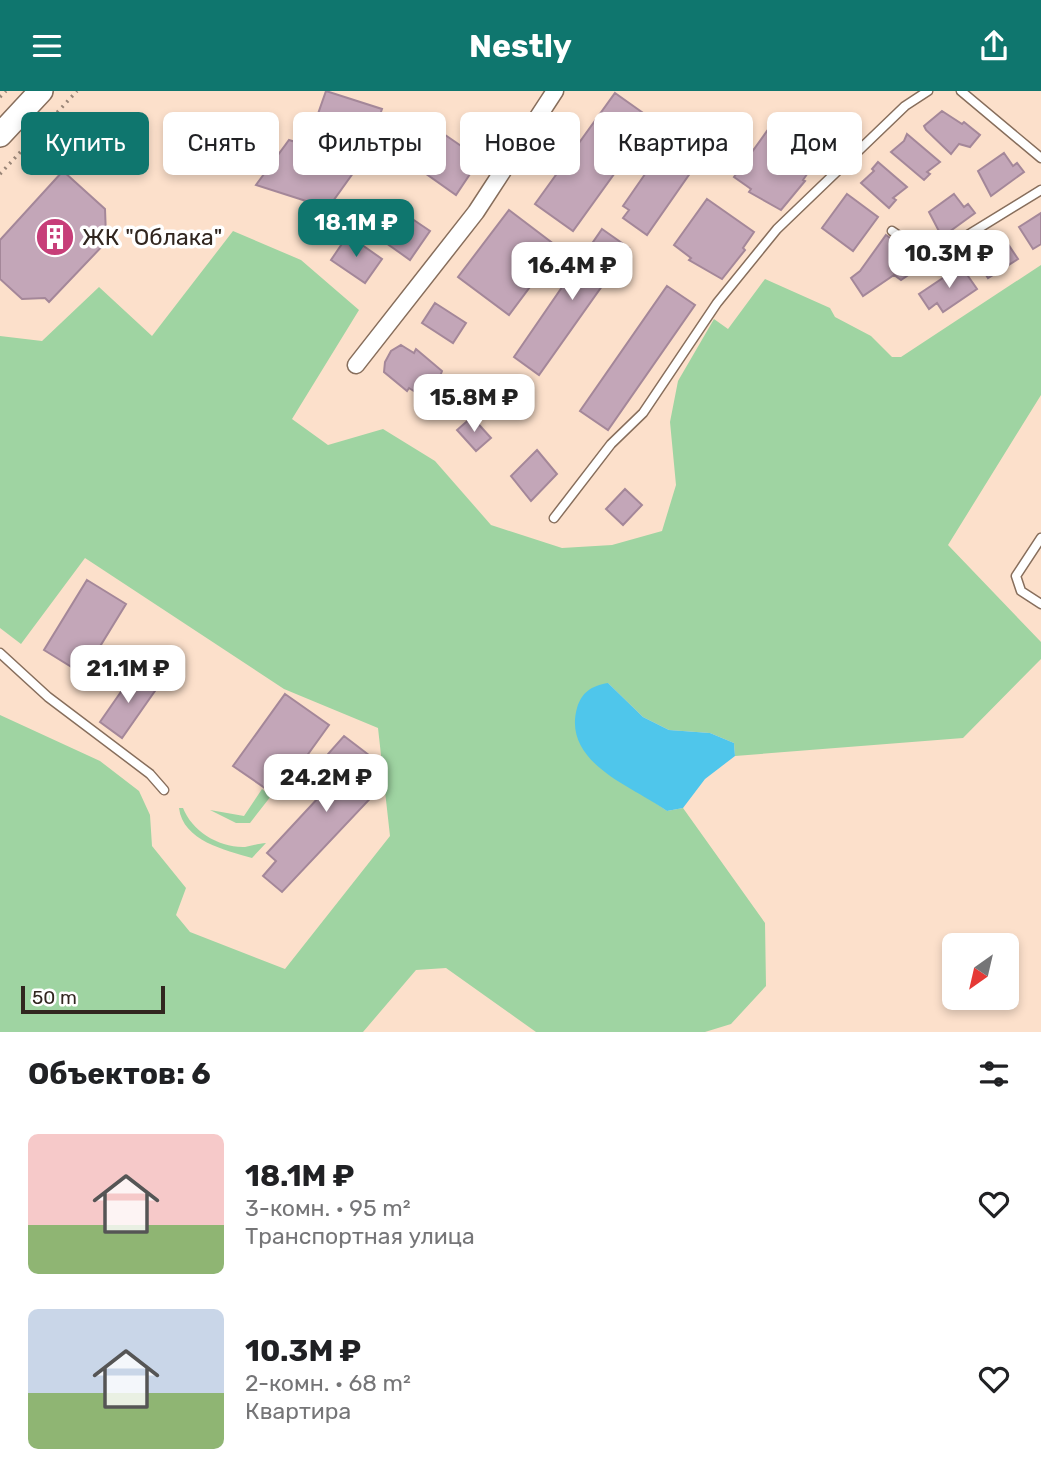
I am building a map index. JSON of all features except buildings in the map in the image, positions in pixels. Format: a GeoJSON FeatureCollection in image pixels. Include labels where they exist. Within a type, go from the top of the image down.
{"type":"FeatureCollection","features":[{"type":"Feature","properties":{"kind":"main road"},"geometry":{"type":"LineString","coordinates":[[0,135],[41,91]]}},
{"type":"Feature","properties":{"kind":"street"},"geometry":{"type":"LineString","coordinates":[[356,365],[476,212],[555,91]]}},
{"type":"Feature","properties":{"kind":"lane"},"geometry":{"type":"LineString","coordinates":[[554,518],[611,443],[649,405],[717,303],[777,229],[905,106],[928,91]]}},
{"type":"Feature","properties":{"kind":"lane"},"geometry":{"type":"LineString","coordinates":[[961,91],[1041,158]]}},
{"type":"Feature","properties":{"kind":"lane"},"geometry":{"type":"LineString","coordinates":[[892,231],[923,252],[937,254],[1041,190]]}},
{"type":"Feature","properties":{"kind":"lane"},"geometry":{"type":"LineString","coordinates":[[1041,538],[1016,576],[1021,591],[1041,604]]}},
{"type":"Feature","properties":{"kind":"lane"},"geometry":{"type":"LineString","coordinates":[[0,653],[48,697],[150,774],[164,790]]}},
{"type":"Feature","properties":{"kind":"path"},"geometry":{"type":"LineString","coordinates":[[0,97],[6,91]]}},
{"type":"Feature","properties":{"kind":"path"},"geometry":{"type":"LineString","coordinates":[[0,174],[77,91]]}},
{"type":"Feature","properties":{"kind":"green space"},"geometry":{"type":"Polygon","coordinates":[[[233,231],[301,260],[359,310],[292,419],[328,445],[383,429],[435,461],[491,525],[562,548],[612,545],[662,531],[676,485],[670,422],[678,381],[714,319],[728,329],[765,279],[830,308],[835,317],[871,336],[892,357],[901,357],[1041,265],[1041,395],[948,545],[1041,642],[1041,659],[963,738],[735,756],[734,743],[710,733],[669,730],[643,717],[608,683],[647,797],[667,811],[683,808],[765,923],[766,986],[731,1024],[705,1032],[536,1032],[446,968],[416,970],[363,1032],[0,1032],[0,715],[100,761],[139,791],[150,815],[152,846],[186,888],[176,915],[190,932],[285,969],[390,836],[378,728],[284,689],[85,558],[21,644],[0,628],[0,336],[42,341],[99,287],[152,336],[233,231]]]}},
{"type":"Feature","properties":{"kind":"green space"},"geometry":{"type":"Polygon","coordinates":[[[262,789],[271,796],[250,823],[236,823],[210,810],[244,816],[262,789]]]}},
{"type":"Feature","properties":{"kind":"green space"},"geometry":{"type":"Polygon","coordinates":[[[179,808],[183,808],[200,831],[216,841],[235,847],[266,843],[252,858],[218,847],[188,829],[179,808]]]}},
{"type":"Feature","properties":{"kind":"water"},"geometry":{"type":"Polygon","coordinates":[[[608,683],[643,717],[669,730],[710,733],[734,743],[735,756],[705,779],[683,808],[667,811],[603,771],[580,744],[575,727],[579,702],[588,691],[608,683]]]}},
{"type":"Feature","properties":{"kind":"place","name":"ЖК \"Облака\""},"geometry":{"type":"Point","coordinates":[55,237]}}]}
